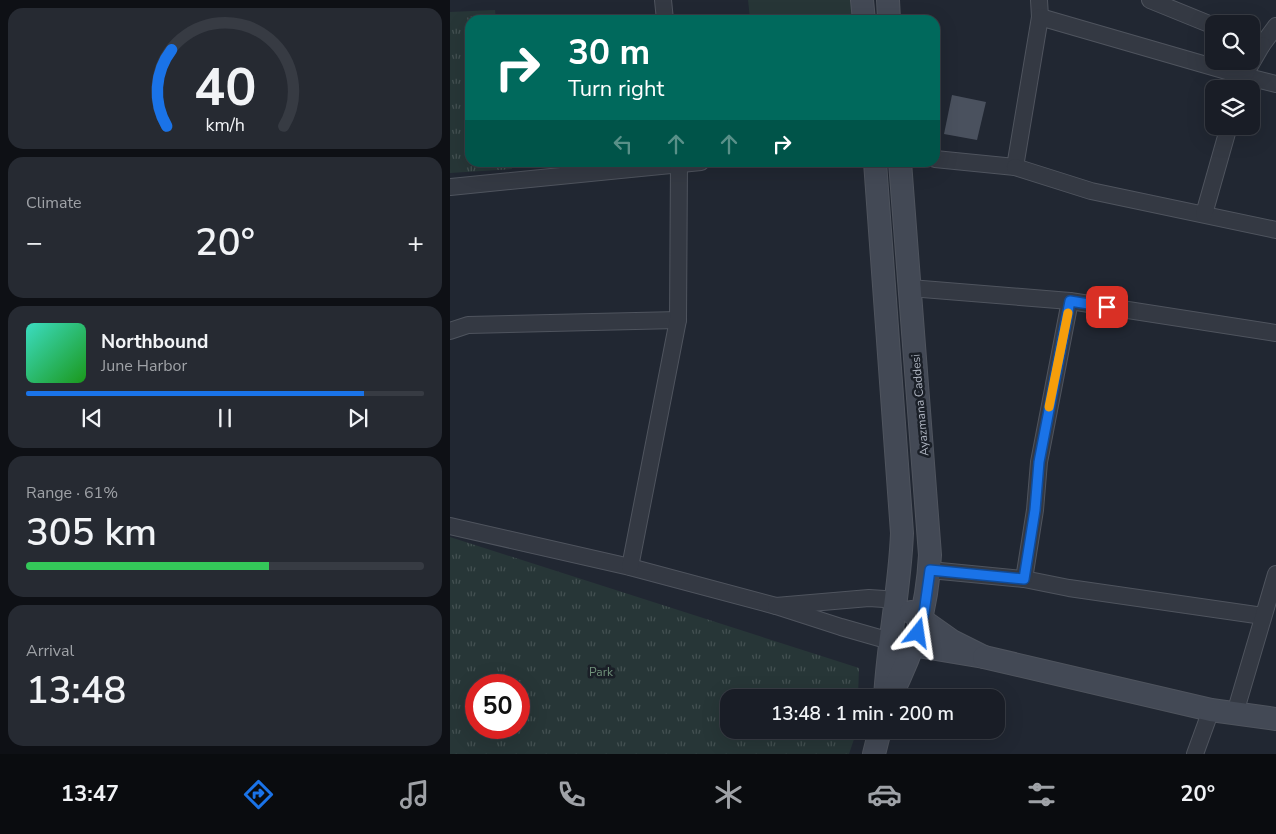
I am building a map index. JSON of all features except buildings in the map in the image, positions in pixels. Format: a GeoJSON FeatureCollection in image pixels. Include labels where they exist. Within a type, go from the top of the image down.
{"type":"FeatureCollection","features":[{"type":"Feature","properties":{"kind":"main road"},"geometry":{"type":"LineString","coordinates":[[862,0],[864,15]]}},
{"type":"Feature","properties":{"kind":"main road"},"geometry":{"type":"LineString","coordinates":[[888,0],[889,15]]}},
{"type":"Feature","properties":{"kind":"main road","name":"Ayazmana Caddesi"},"geometry":{"type":"LineString","coordinates":[[875,167],[902,524],[901,562],[890,640],[886,689]]}},
{"type":"Feature","properties":{"kind":"main road","name":"Ayazmana Caddesi"},"geometry":{"type":"LineString","coordinates":[[894,689],[914,646],[922,620],[930,570],[930,533],[901,167]]}},
{"type":"Feature","properties":{"kind":"main road"},"geometry":{"type":"LineString","coordinates":[[877,194],[903,191]]}},
{"type":"Feature","properties":{"kind":"main road"},"geometry":{"type":"LineString","coordinates":[[896,603],[952,641],[984,657]]}},
{"type":"Feature","properties":{"kind":"main road"},"geometry":{"type":"LineString","coordinates":[[890,640],[914,646],[984,657],[1212,710],[1276,719]]}},
{"type":"Feature","properties":{"kind":"main road"},"geometry":{"type":"LineString","coordinates":[[874,754],[878,739]]}},
{"type":"Feature","properties":{"kind":"street"},"geometry":{"type":"LineString","coordinates":[[663,0],[664,15]]}},
{"type":"Feature","properties":{"kind":"street"},"geometry":{"type":"LineString","coordinates":[[1015,167],[1040,17],[1039,0]]}},
{"type":"Feature","properties":{"kind":"street"},"geometry":{"type":"LineString","coordinates":[[1150,0],[1205,22]]}},
{"type":"Feature","properties":{"kind":"street"},"geometry":{"type":"LineString","coordinates":[[1040,17],[1236,80]]}},
{"type":"Feature","properties":{"kind":"street"},"geometry":{"type":"LineString","coordinates":[[1260,40],[1276,26]]}},
{"type":"Feature","properties":{"kind":"street"},"geometry":{"type":"LineString","coordinates":[[1260,83],[1276,84]]}},
{"type":"Feature","properties":{"kind":"street"},"geometry":{"type":"LineString","coordinates":[[1204,214],[1227,135]]}},
{"type":"Feature","properties":{"kind":"street"},"geometry":{"type":"LineString","coordinates":[[940,160],[1015,167],[1091,191],[1276,230]]}},
{"type":"Feature","properties":{"kind":"street"},"geometry":{"type":"LineString","coordinates":[[450,187],[641,167]]}},
{"type":"Feature","properties":{"kind":"street"},"geometry":{"type":"LineString","coordinates":[[630,567],[678,320],[679,167]]}},
{"type":"Feature","properties":{"kind":"street"},"geometry":{"type":"LineString","coordinates":[[910,288],[1070,301],[1276,333]]}},
{"type":"Feature","properties":{"kind":"street"},"geometry":{"type":"LineString","coordinates":[[1024,579],[1035,510],[1039,462],[1070,301]]}},
{"type":"Feature","properties":{"kind":"street"},"geometry":{"type":"LineString","coordinates":[[450,331],[468,325],[678,320]]}},
{"type":"Feature","properties":{"kind":"street"},"geometry":{"type":"LineString","coordinates":[[450,526],[630,567],[776,606],[841,628],[890,640]]}},
{"type":"Feature","properties":{"kind":"street"},"geometry":{"type":"LineString","coordinates":[[930,570],[1024,579],[1069,588],[1263,616]]}},
{"type":"Feature","properties":{"kind":"street"},"geometry":{"type":"LineString","coordinates":[[1235,713],[1276,574]]}},
{"type":"Feature","properties":{"kind":"street"},"geometry":{"type":"LineString","coordinates":[[776,606],[869,598],[896,603]]}},
{"type":"Feature","properties":{"kind":"street"},"geometry":{"type":"LineString","coordinates":[[1195,754],[1212,710]]}},
{"type":"Feature","properties":{"kind":"green space"},"geometry":{"type":"Polygon","coordinates":[[[748,0],[852,0],[853,15],[750,15],[748,0]]]}},
{"type":"Feature","properties":{"kind":"green space"},"geometry":{"type":"Polygon","coordinates":[[[495,10],[496,15],[465,15],[465,167],[512,167],[512,169],[450,173],[450,12],[495,10]]]}},
{"type":"Feature","properties":{"kind":"green space","name":"Park"},"geometry":{"type":"Polygon","coordinates":[[[450,537],[859,668],[858,689],[720,689],[720,739],[854,739],[849,754],[450,754],[450,537]]]}},
{"type":"Feature","properties":{"kind":"slow traffic"},"geometry":{"type":"LineString","coordinates":[[1049,407],[1068,313]]}},
{"type":"Feature","properties":{"kind":"route"},"geometry":{"type":"LineString","coordinates":[[918,633],[924,613],[930,570],[1024,579],[1035,510],[1039,462],[1070,301],[1107,307]]}}]}
